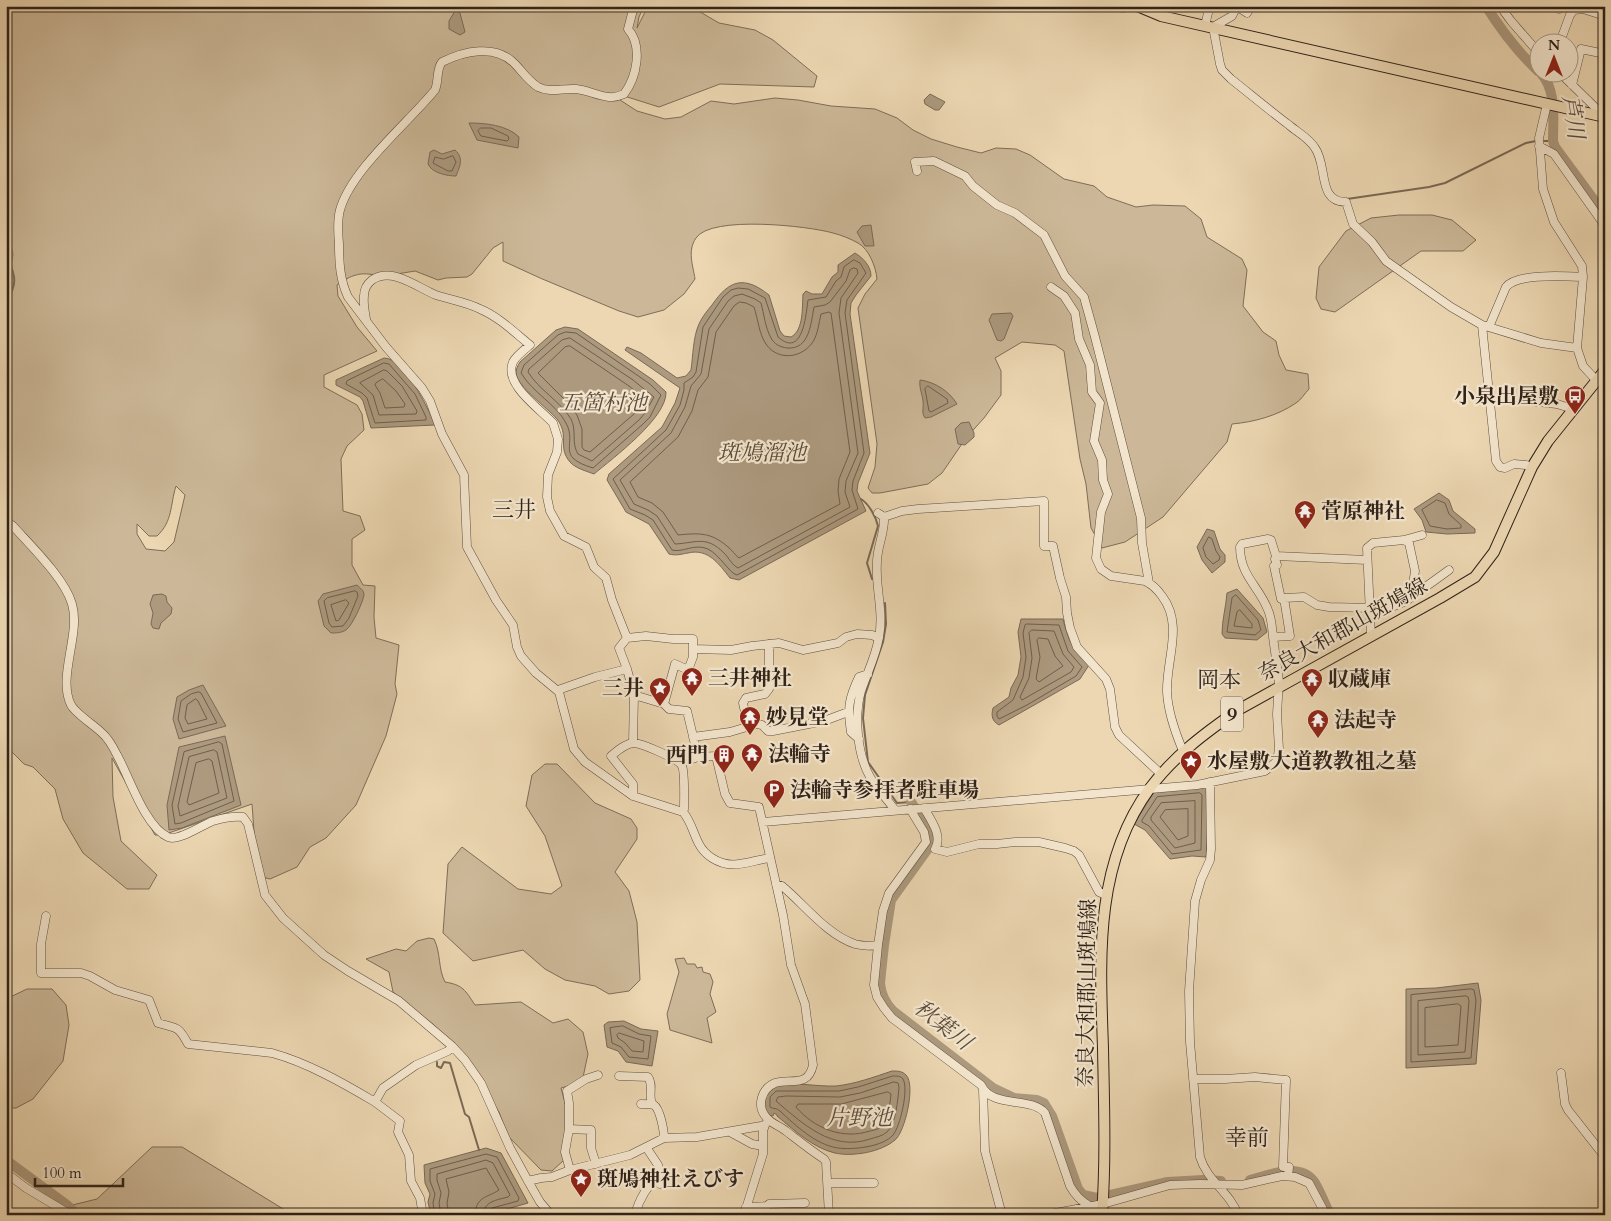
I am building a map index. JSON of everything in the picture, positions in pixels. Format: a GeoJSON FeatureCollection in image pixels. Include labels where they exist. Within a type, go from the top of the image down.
{"type":"FeatureCollection","features":[{"type":"Feature","properties":{"kind":"main road"},"geometry":{"type":"LineString","coordinates":[[1137,6],[1161,16],[1605,117]]}},
{"type":"Feature","properties":{"kind":"main road","name":"奈良大和郡山斑鳩線"},"geometry":{"type":"LineString","coordinates":[[1102,1215],[1105,1126],[1101,988],[1102,929],[1110,871],[1131,818],[1161,774],[1183,751],[1224,719],[1278,686],[1476,577],[1494,552],[1532,467],[1548,441],[1602,374]]}},
{"type":"Feature","properties":{"kind":"street"},"geometry":{"type":"LineString","coordinates":[[634,6],[628,29],[636,40],[637,49],[634,74],[631,84],[624,94],[616,97],[602,96],[576,89],[544,89],[531,82],[504,55],[496,52],[486,50],[474,52],[442,62],[439,65],[435,90],[364,168],[346,195],[339,218],[339,258],[342,279],[348,297],[386,347],[422,388],[430,401],[448,445],[464,475],[467,547],[496,600],[513,625],[517,647],[521,656],[536,674],[558,690],[572,746],[578,756],[632,796],[683,812],[705,853],[719,862],[730,865],[770,858]]}},
{"type":"Feature","properties":{"kind":"street"},"geometry":{"type":"LineString","coordinates":[[1114,6],[1123,8],[1127,6]]}},
{"type":"Feature","properties":{"kind":"street"},"geometry":{"type":"LineString","coordinates":[[1204,6],[1208,13],[1209,27],[1222,70],[1312,144],[1321,160],[1328,195],[1333,200],[1346,202],[1353,224],[1372,242],[1391,265],[1431,294],[1486,326],[1541,344],[1577,348]]}},
{"type":"Feature","properties":{"kind":"street"},"geometry":{"type":"LineString","coordinates":[[1209,27],[1232,16],[1236,7],[1247,13],[1251,6]]}},
{"type":"Feature","properties":{"kind":"street"},"geometry":{"type":"LineString","coordinates":[[1500,6],[1528,41]]}},
{"type":"Feature","properties":{"kind":"street"},"geometry":{"type":"LineString","coordinates":[[1564,32],[1570,15],[1574,10],[1583,9],[1605,16]]}},
{"type":"Feature","properties":{"kind":"street"},"geometry":{"type":"LineString","coordinates":[[1605,54],[1581,49],[1572,84],[1605,117]]}},
{"type":"Feature","properties":{"kind":"street"},"geometry":{"type":"LineString","coordinates":[[1547,104],[1539,142],[1543,189],[1554,222],[1582,266],[1583,277],[1577,348],[1583,366],[1602,374]]}},
{"type":"Feature","properties":{"kind":"street"},"geometry":{"type":"LineString","coordinates":[[1539,142],[1554,154],[1605,226]]}},
{"type":"Feature","properties":{"kind":"street"},"geometry":{"type":"LineString","coordinates":[[917,170],[915,162],[934,161],[965,176],[973,186],[996,205],[1014,213],[1044,235],[1065,276],[1084,297],[1141,518],[1142,543],[1150,583],[1165,600],[1172,613],[1168,699],[1174,730],[1183,751]]}},
{"type":"Feature","properties":{"kind":"street"},"geometry":{"type":"LineString","coordinates":[[366,320],[364,298],[365,290],[369,283],[375,278],[385,276],[396,277],[437,295],[479,308],[504,323],[530,345],[515,359],[511,369],[518,388],[552,423],[556,430],[558,438],[557,452],[548,475],[547,488],[550,511],[564,536],[586,547],[594,567],[606,578],[612,600],[627,638]]}},
{"type":"Feature","properties":{"kind":"street"},"geometry":{"type":"LineString","coordinates":[[1526,465],[1514,464],[1505,468],[1500,467],[1496,461],[1486,326],[1510,282],[1541,276],[1583,277]]}},
{"type":"Feature","properties":{"kind":"street"},"geometry":{"type":"LineString","coordinates":[[1051,287],[1064,296],[1075,313],[1079,339],[1090,365],[1092,392],[1100,403],[1094,441],[1102,460],[1102,480],[1108,494],[1101,512],[1096,558],[1098,564],[1101,569],[1111,576],[1150,583]]}},
{"type":"Feature","properties":{"kind":"street"},"geometry":{"type":"LineString","coordinates":[[1519,400],[1557,404],[1573,409]]}},
{"type":"Feature","properties":{"kind":"street"},"geometry":{"type":"LineString","coordinates":[[895,810],[866,770],[859,739],[857,705],[879,638],[881,605],[877,562],[883,534],[881,515],[910,510],[1044,501],[1044,546],[1053,546],[1066,597],[1068,620],[1073,639],[1083,655],[1106,679],[1110,689],[1115,727],[1119,735],[1161,774]]}},
{"type":"Feature","properties":{"kind":"street"},"geometry":{"type":"LineString","coordinates":[[6,520],[14,526],[60,580],[72,604],[74,623],[66,687],[71,706],[104,734],[156,829],[169,838],[176,838],[213,821],[233,816],[243,817],[248,824],[265,895],[283,918],[324,955],[348,972],[399,1002],[452,1046],[465,1060],[481,1083],[510,1148],[528,1181],[540,1202],[551,1215]]}},
{"type":"Feature","properties":{"kind":"street"},"geometry":{"type":"LineString","coordinates":[[1371,636],[1366,550],[1371,544],[1404,540],[1422,535]]}},
{"type":"Feature","properties":{"kind":"street"},"geometry":{"type":"LineString","coordinates":[[762,822],[1197,785],[1265,771],[1277,761],[1279,749],[1277,714],[1279,681],[1268,610],[1244,571],[1240,547],[1242,544],[1271,540],[1276,556],[1277,565],[1274,566],[1281,599],[1299,596],[1317,606],[1370,612],[1400,604],[1449,570]]}},
{"type":"Feature","properties":{"kind":"street"},"geometry":{"type":"LineString","coordinates":[[1404,540],[1407,541],[1410,547],[1415,571],[1412,597]]}},
{"type":"Feature","properties":{"kind":"street"},"geometry":{"type":"LineString","coordinates":[[1276,556],[1367,560]]}},
{"type":"Feature","properties":{"kind":"street"},"geometry":{"type":"LineString","coordinates":[[1273,637],[1290,636],[1284,598]]}},
{"type":"Feature","properties":{"kind":"street"},"geometry":{"type":"LineString","coordinates":[[693,649],[731,650],[780,643],[803,650],[838,643],[846,637],[857,634],[872,635],[879,638]]}},
{"type":"Feature","properties":{"kind":"street"},"geometry":{"type":"LineString","coordinates":[[633,743],[634,695],[628,669],[619,648],[627,638],[646,636],[693,639],[693,657],[688,670],[675,664],[664,704]]}},
{"type":"Feature","properties":{"kind":"street"},"geometry":{"type":"LineString","coordinates":[[748,726],[743,702],[746,698],[765,694],[769,689],[769,644]]}},
{"type":"Feature","properties":{"kind":"street"},"geometry":{"type":"LineString","coordinates":[[558,690],[595,677],[628,669]]}},
{"type":"Feature","properties":{"kind":"street"},"geometry":{"type":"LineString","coordinates":[[859,739],[851,732],[848,712],[854,687],[859,677],[868,674]]}},
{"type":"Feature","properties":{"kind":"street"},"geometry":{"type":"LineString","coordinates":[[634,695],[664,704],[669,709],[687,711],[698,757]]}},
{"type":"Feature","properties":{"kind":"street"},"geometry":{"type":"LineString","coordinates":[[693,737],[730,732],[757,724],[762,725],[768,731],[773,731],[816,723],[848,712]]}},
{"type":"Feature","properties":{"kind":"street"},"geometry":{"type":"LineString","coordinates":[[632,796],[633,784],[611,756],[626,745],[633,743],[653,748],[681,764],[684,770],[683,812]]}},
{"type":"Feature","properties":{"kind":"street"},"geometry":{"type":"LineString","coordinates":[[681,764],[698,757],[716,756],[725,794],[730,804],[759,807],[784,915],[791,965],[805,1004],[813,1065],[812,1071],[806,1078],[799,1081],[775,1084],[764,1091],[761,1097],[761,1108],[767,1122],[763,1131],[760,1165],[745,1211]]}},
{"type":"Feature","properties":{"kind":"street"},"geometry":{"type":"LineString","coordinates":[[1210,782],[1211,849],[1210,860],[1201,880],[1195,901],[1189,991],[1189,1025],[1200,1157],[1207,1174],[1230,1199],[1238,1215]]}},
{"type":"Feature","properties":{"kind":"street"},"geometry":{"type":"LineString","coordinates":[[923,808],[937,833],[935,849],[947,852],[974,845],[1015,842],[1039,842],[1065,848],[1074,851],[1079,856],[1099,892],[1106,895]]}},
{"type":"Feature","properties":{"kind":"street"},"geometry":{"type":"LineString","coordinates":[[911,809],[924,832],[926,842],[885,901],[874,985],[877,997],[892,1018],[994,1097],[1042,1109],[1070,1186],[1081,1202],[1090,1206]]}},
{"type":"Feature","properties":{"kind":"street"},"geometry":{"type":"LineString","coordinates":[[776,884],[782,886],[813,916],[846,941],[860,945],[878,946]]}},
{"type":"Feature","properties":{"kind":"street"},"geometry":{"type":"LineString","coordinates":[[46,916],[41,944],[40,973],[90,976],[115,990],[148,1000],[158,1022],[178,1028],[182,1031],[188,1044],[286,1056],[332,1078],[375,1102],[400,1121],[398,1132],[409,1155],[411,1181],[420,1198],[423,1215]]}},
{"type":"Feature","properties":{"kind":"street"},"geometry":{"type":"LineString","coordinates":[[375,1102],[383,1088],[416,1065],[448,1051],[452,1046]]}},
{"type":"Feature","properties":{"kind":"street"},"geometry":{"type":"LineString","coordinates":[[1561,1073],[1565,1104],[1568,1110],[1605,1157]]}},
{"type":"Feature","properties":{"kind":"street"},"geometry":{"type":"LineString","coordinates":[[570,1170],[565,1152],[569,1129],[567,1092],[586,1079],[598,1075]]}},
{"type":"Feature","properties":{"kind":"street"},"geometry":{"type":"LineString","coordinates":[[619,1076],[648,1077],[651,1083],[650,1099],[657,1108],[664,1128],[664,1138]]}},
{"type":"Feature","properties":{"kind":"street"},"geometry":{"type":"LineString","coordinates":[[1193,1079],[1226,1080],[1255,1077],[1286,1080],[1283,1167],[1289,1167],[1288,1176]]}},
{"type":"Feature","properties":{"kind":"street"},"geometry":{"type":"LineString","coordinates":[[983,1089],[985,1151],[1002,1215]]}},
{"type":"Feature","properties":{"kind":"street"},"geometry":{"type":"LineString","coordinates":[[641,1104],[652,1104]]}},
{"type":"Feature","properties":{"kind":"street"},"geometry":{"type":"LineString","coordinates":[[528,1181],[552,1177],[570,1170],[630,1154],[664,1138],[691,1138],[730,1132],[767,1122],[786,1130],[804,1146],[824,1158],[826,1162],[830,1215]]}},
{"type":"Feature","properties":{"kind":"street"},"geometry":{"type":"LineString","coordinates":[[569,1129],[591,1130],[592,1155],[596,1164]]}},
{"type":"Feature","properties":{"kind":"street"},"geometry":{"type":"LineString","coordinates":[[730,1132],[752,1144],[763,1146]]}},
{"type":"Feature","properties":{"kind":"street"},"geometry":{"type":"LineString","coordinates":[[646,1147],[658,1165],[660,1184]]}},
{"type":"Feature","properties":{"kind":"street"},"geometry":{"type":"LineString","coordinates":[[6,1173],[26,1188],[71,1215]]}},
{"type":"Feature","properties":{"kind":"street"},"geometry":{"type":"LineString","coordinates":[[636,1215],[639,1201],[651,1181],[660,1174]]}},
{"type":"Feature","properties":{"kind":"street"},"geometry":{"type":"LineString","coordinates":[[1045,1215],[1103,1204],[1170,1186],[1185,1184],[1242,1185],[1275,1176],[1288,1176],[1309,1182],[1326,1215]]}},
{"type":"Feature","properties":{"kind":"street"},"geometry":{"type":"LineString","coordinates":[[828,1183],[874,1183]]}},
{"type":"Feature","properties":{"kind":"street"},"geometry":{"type":"LineString","coordinates":[[745,1211],[769,1204],[805,1203]]}},
{"type":"Feature","properties":{"kind":"shaded area"},"geometry":{"type":"Polygon","coordinates":[[[6,6],[644,6],[637,28],[648,6],[690,6],[719,23],[755,30],[773,40],[817,76],[814,87],[720,84],[659,107],[621,95],[620,100],[637,111],[665,119],[681,117],[711,101],[734,104],[775,98],[831,106],[875,109],[897,118],[913,130],[931,139],[957,147],[981,153],[996,148],[1016,149],[1030,155],[1064,179],[1094,186],[1107,197],[1136,207],[1153,205],[1185,206],[1201,219],[1207,237],[1242,259],[1247,270],[1243,306],[1263,332],[1276,341],[1279,355],[1286,370],[1308,374],[1309,389],[1298,402],[1289,408],[1257,420],[1232,424],[1227,442],[1163,517],[1125,542],[1102,548],[1091,528],[1086,484],[1080,459],[1064,351],[1055,345],[1022,342],[995,358],[1001,371],[1001,395],[966,438],[942,473],[928,484],[872,493],[868,488],[875,467],[877,444],[858,308],[865,294],[877,279],[869,254],[858,243],[843,236],[821,230],[761,224],[740,224],[705,231],[693,243],[691,258],[695,279],[684,294],[664,310],[638,317],[619,311],[503,261],[503,242],[493,248],[472,274],[467,277],[438,280],[415,271],[397,274],[386,272],[378,276],[361,274],[352,276],[337,285],[338,296],[357,327],[377,351],[324,375],[324,387],[357,405],[362,414],[364,430],[347,446],[341,459],[343,511],[360,516],[365,530],[352,539],[352,565],[363,585],[375,586],[374,617],[376,638],[399,645],[395,684],[397,694],[386,736],[356,805],[326,838],[310,847],[297,867],[270,879],[262,877],[255,845],[252,804],[163,835],[155,835],[112,758],[113,797],[121,841],[157,875],[149,889],[127,889],[83,853],[63,819],[55,789],[33,767],[24,764],[6,746],[6,294],[13,254],[6,227],[6,6]],[[176,486],[166,525],[157,536],[149,536],[137,524],[137,534],[146,549],[165,551],[174,542],[185,495],[176,486]]]}},
{"type":"Feature","properties":{"kind":"shaded area"},"geometry":{"type":"Polygon","coordinates":[[[1399,215],[1432,215],[1452,220],[1476,240],[1463,251],[1421,251],[1335,312],[1321,309],[1316,298],[1319,267],[1346,231],[1371,218],[1399,215]]]}},
{"type":"Feature","properties":{"kind":"shaded area"},"geometry":{"type":"Polygon","coordinates":[[[545,764],[557,764],[595,803],[631,819],[637,828],[637,839],[615,872],[629,891],[637,922],[640,980],[629,991],[609,994],[595,986],[565,980],[545,969],[523,950],[473,961],[443,933],[448,864],[462,847],[518,889],[551,894],[562,886],[545,836],[526,806],[532,775],[545,764]]]}},
{"type":"Feature","properties":{"kind":"shaded area"},"geometry":{"type":"Polygon","coordinates":[[[429,938],[434,939],[436,944],[441,972],[445,982],[463,989],[475,1005],[521,1002],[553,1023],[568,1019],[583,1032],[588,1054],[582,1082],[561,1088],[566,1107],[567,1135],[564,1160],[552,1171],[541,1170],[508,1136],[499,1112],[460,1050],[434,1025],[393,992],[389,972],[366,959],[396,949],[406,951],[417,941],[429,938]]]}},
{"type":"Feature","properties":{"kind":"shaded area"},"geometry":{"type":"Polygon","coordinates":[[[684,958],[687,964],[695,964],[697,968],[702,967],[703,972],[710,974],[713,982],[710,994],[716,1012],[707,1018],[712,1043],[670,1030],[667,1014],[679,972],[675,959],[684,958]]]}},
{"type":"Feature","properties":{"kind":"shaded area"},"geometry":{"type":"Polygon","coordinates":[[[27,989],[52,989],[66,1005],[69,1025],[63,1061],[33,1099],[16,1108],[6,1108],[6,999],[27,989]]]}},
{"type":"Feature","properties":{"kind":"shaded area"},"geometry":{"type":"Polygon","coordinates":[[[152,1147],[182,1147],[293,1215],[52,1215],[60,1208],[97,1199],[152,1147]]]}},
{"type":"Feature","properties":{"kind":"water"},"geometry":{"type":"Polygon","coordinates":[[[455,11],[460,13],[465,32],[460,35],[449,29],[449,21],[455,11]]]}},
{"type":"Feature","properties":{"kind":"water"},"geometry":{"type":"Polygon","coordinates":[[[930,94],[945,102],[939,110],[935,110],[925,104],[924,100],[930,94]]]}},
{"type":"Feature","properties":{"kind":"water"},"geometry":{"type":"Polygon","coordinates":[[[469,123],[489,124],[502,127],[514,133],[519,137],[518,148],[477,140],[469,123]]]}},
{"type":"Feature","properties":{"kind":"water"},"geometry":{"type":"Polygon","coordinates":[[[434,150],[442,154],[455,150],[458,153],[460,162],[456,176],[440,173],[430,167],[428,164],[430,152],[434,150]]]}},
{"type":"Feature","properties":{"kind":"water"},"geometry":{"type":"Polygon","coordinates":[[[871,225],[874,246],[865,246],[857,232],[862,226],[871,225]]]}},
{"type":"Feature","properties":{"kind":"water","name":"斑鳩溜池"},"geometry":{"type":"Polygon","coordinates":[[[855,253],[866,263],[870,269],[871,276],[851,303],[850,314],[870,453],[858,483],[857,491],[866,511],[739,580],[730,578],[722,567],[707,555],[695,552],[677,555],[669,554],[649,524],[626,512],[607,480],[609,474],[662,427],[675,403],[680,388],[625,350],[627,347],[641,353],[677,378],[686,376],[691,370],[697,329],[702,319],[725,290],[738,283],[752,285],[769,295],[780,331],[784,336],[791,337],[795,334],[800,324],[803,294],[806,291],[812,294],[822,294],[832,277],[838,272],[838,265],[855,253]]]}},
{"type":"Feature","properties":{"kind":"water"},"geometry":{"type":"Polygon","coordinates":[[[1011,313],[1013,316],[1004,339],[1001,341],[997,340],[989,320],[992,314],[1011,313]]]}},
{"type":"Feature","properties":{"kind":"water","name":"五箇村池"},"geometry":{"type":"Polygon","coordinates":[[[565,327],[578,329],[653,380],[666,392],[664,402],[658,414],[649,425],[638,437],[594,474],[578,468],[566,457],[561,425],[553,414],[522,385],[516,373],[520,362],[556,330],[565,327]]]}},
{"type":"Feature","properties":{"kind":"water"},"geometry":{"type":"Polygon","coordinates":[[[384,358],[392,360],[407,375],[421,396],[435,425],[371,428],[360,397],[336,385],[336,380],[384,358]]]}},
{"type":"Feature","properties":{"kind":"water"},"geometry":{"type":"Polygon","coordinates":[[[920,380],[941,388],[957,404],[925,418],[920,380]]]}},
{"type":"Feature","properties":{"kind":"water"},"geometry":{"type":"Polygon","coordinates":[[[969,422],[974,437],[965,445],[958,444],[955,429],[961,423],[969,422]]]}},
{"type":"Feature","properties":{"kind":"water"},"geometry":{"type":"Polygon","coordinates":[[[1439,493],[1449,500],[1453,511],[1475,529],[1475,533],[1447,534],[1426,532],[1422,520],[1414,509],[1439,493]]]}},
{"type":"Feature","properties":{"kind":"water"},"geometry":{"type":"Polygon","coordinates":[[[1207,529],[1214,531],[1220,549],[1225,555],[1225,562],[1212,573],[1202,560],[1197,547],[1207,529]]]}},
{"type":"Feature","properties":{"kind":"water"},"geometry":{"type":"Polygon","coordinates":[[[357,585],[363,590],[364,595],[354,619],[346,630],[331,633],[324,626],[318,601],[323,594],[357,585]]]}},
{"type":"Feature","properties":{"kind":"water"},"geometry":{"type":"Polygon","coordinates":[[[1237,589],[1263,618],[1267,632],[1257,640],[1225,638],[1222,634],[1227,593],[1237,589]]]}},
{"type":"Feature","properties":{"kind":"water"},"geometry":{"type":"Polygon","coordinates":[[[162,594],[166,596],[167,602],[172,608],[171,614],[161,623],[159,629],[153,628],[151,624],[153,613],[150,604],[153,595],[162,594]]]}},
{"type":"Feature","properties":{"kind":"water"},"geometry":{"type":"Polygon","coordinates":[[[1021,619],[1063,619],[1072,645],[1089,665],[1080,679],[999,725],[993,720],[992,711],[993,708],[1009,697],[1011,688],[1018,675],[1021,657],[1018,632],[1021,619]]]}},
{"type":"Feature","properties":{"kind":"water"},"geometry":{"type":"Polygon","coordinates":[[[203,685],[226,726],[179,739],[173,719],[177,697],[203,685]]]}},
{"type":"Feature","properties":{"kind":"water"},"geometry":{"type":"Polygon","coordinates":[[[225,736],[241,805],[182,828],[169,830],[167,805],[179,747],[225,736]]]}},
{"type":"Feature","properties":{"kind":"water"},"geometry":{"type":"Polygon","coordinates":[[[1207,787],[1208,829],[1206,857],[1192,856],[1170,859],[1145,830],[1134,824],[1154,792],[1207,787]]]}},
{"type":"Feature","properties":{"kind":"water"},"geometry":{"type":"Polygon","coordinates":[[[1478,983],[1481,1000],[1476,1064],[1406,1068],[1406,989],[1478,983]]]}},
{"type":"Feature","properties":{"kind":"water"},"geometry":{"type":"Polygon","coordinates":[[[624,1021],[641,1029],[658,1031],[652,1066],[626,1062],[618,1051],[607,1047],[604,1025],[608,1022],[624,1021]]]}},
{"type":"Feature","properties":{"kind":"water","name":"片野池"},"geometry":{"type":"Polygon","coordinates":[[[892,1071],[903,1073],[909,1080],[910,1098],[906,1119],[895,1140],[875,1150],[858,1154],[842,1154],[827,1151],[804,1138],[774,1113],[773,1116],[768,1115],[765,1107],[765,1095],[775,1086],[788,1084],[836,1086],[857,1082],[892,1071]]]}},
{"type":"Feature","properties":{"kind":"water"},"geometry":{"type":"Polygon","coordinates":[[[486,1148],[501,1153],[528,1203],[486,1215],[431,1215],[428,1202],[430,1194],[425,1183],[424,1165],[486,1148]]]}},
{"type":"Feature","properties":{"kind":"waterway","name":"芦川"},"geometry":{"type":"LineString","coordinates":[[1486,6],[1510,40],[1528,60]]}},
{"type":"Feature","properties":{"kind":"waterway","name":"芦川"},"geometry":{"type":"LineString","coordinates":[[1546,82],[1552,96],[1553,141],[1555,147],[1605,215]]}},
{"type":"Feature","properties":{"kind":"waterway"},"geometry":{"type":"LineString","coordinates":[[1347,199],[1445,183],[1526,143],[1536,141]]}},
{"type":"Feature","properties":{"kind":"waterway"},"geometry":{"type":"LineString","coordinates":[[1541,141],[1553,141]]}},
{"type":"Feature","properties":{"kind":"waterway"},"geometry":{"type":"LineString","coordinates":[[6,218],[9,221],[6,227]]}},
{"type":"Feature","properties":{"kind":"waterway"},"geometry":{"type":"LineString","coordinates":[[6,253],[14,278],[13,289],[6,303]]}},
{"type":"Feature","properties":{"kind":"waterway","name":"秋葉川"},"geometry":{"type":"LineString","coordinates":[[861,499],[872,511],[878,526],[867,563],[872,579]]}},
{"type":"Feature","properties":{"kind":"waterway","name":"秋葉川"},"geometry":{"type":"LineString","coordinates":[[885,603],[886,624],[883,642],[865,695],[863,718],[868,762],[897,803],[911,802]]}},
{"type":"Feature","properties":{"kind":"waterway","name":"秋葉川"},"geometry":{"type":"LineString","coordinates":[[911,802],[931,834],[932,843],[891,900],[880,983],[882,995],[890,1008],[993,1088],[1014,1098],[1037,1100],[1044,1103],[1052,1116],[1078,1189],[1083,1195],[1097,1198],[1168,1182],[1221,1181]]}},
{"type":"Feature","properties":{"kind":"waterway"},"geometry":{"type":"LineString","coordinates":[[437,1062],[437,1066],[441,1068],[444,1062],[450,1063],[465,1114],[469,1117],[479,1150]]}},
{"type":"Feature","properties":{"kind":"waterway"},"geometry":{"type":"LineString","coordinates":[[6,1160],[67,1205],[77,1215]]}},
{"type":"Feature","properties":{"kind":"waterway","name":"秋葉川"},"geometry":{"type":"LineString","coordinates":[[1250,1180],[1284,1171],[1293,1171],[1309,1176],[1315,1183],[1330,1215]]}},
{"type":"Feature","properties":{"kind":"place","name":"小泉出屋敷"},"geometry":{"type":"Point","coordinates":[1575,415]}},
{"type":"Feature","properties":{"kind":"place","name":"菅原神社"},"geometry":{"type":"Point","coordinates":[1305,530]}},
{"type":"Feature","properties":{"kind":"place","name":"三井神社"},"geometry":{"type":"Point","coordinates":[692,697]}},
{"type":"Feature","properties":{"kind":"place","name":"収蔵庫"},"geometry":{"type":"Point","coordinates":[1312,698]}},
{"type":"Feature","properties":{"kind":"place","name":"三井"},"geometry":{"type":"Point","coordinates":[660,707]}},
{"type":"Feature","properties":{"kind":"place","name":"妙見堂"},"geometry":{"type":"Point","coordinates":[750,736]}},
{"type":"Feature","properties":{"kind":"place","name":"法起寺"},"geometry":{"type":"Point","coordinates":[1318,739]}},
{"type":"Feature","properties":{"kind":"place","name":"法輪寺"},"geometry":{"type":"Point","coordinates":[752,773]}},
{"type":"Feature","properties":{"kind":"place","name":"西門"},"geometry":{"type":"Point","coordinates":[724,774]}},
{"type":"Feature","properties":{"kind":"place","name":"水屋敷大道教教祖之墓"},"geometry":{"type":"Point","coordinates":[1191,780]}},
{"type":"Feature","properties":{"kind":"place","name":"法輪寺参拝者駐車場"},"geometry":{"type":"Point","coordinates":[774,809]}},
{"type":"Feature","properties":{"kind":"place","name":"斑鳩神社えびす"},"geometry":{"type":"Point","coordinates":[581,1198]}},
{"type":"Feature","properties":{"kind":"district","name":"三井"},"geometry":{"type":"Point","coordinates":[514,510]}},
{"type":"Feature","properties":{"kind":"district","name":"岡本"},"geometry":{"type":"Point","coordinates":[1219,680]}},
{"type":"Feature","properties":{"kind":"district","name":"幸前"},"geometry":{"type":"Point","coordinates":[1247,1138]}}]}
